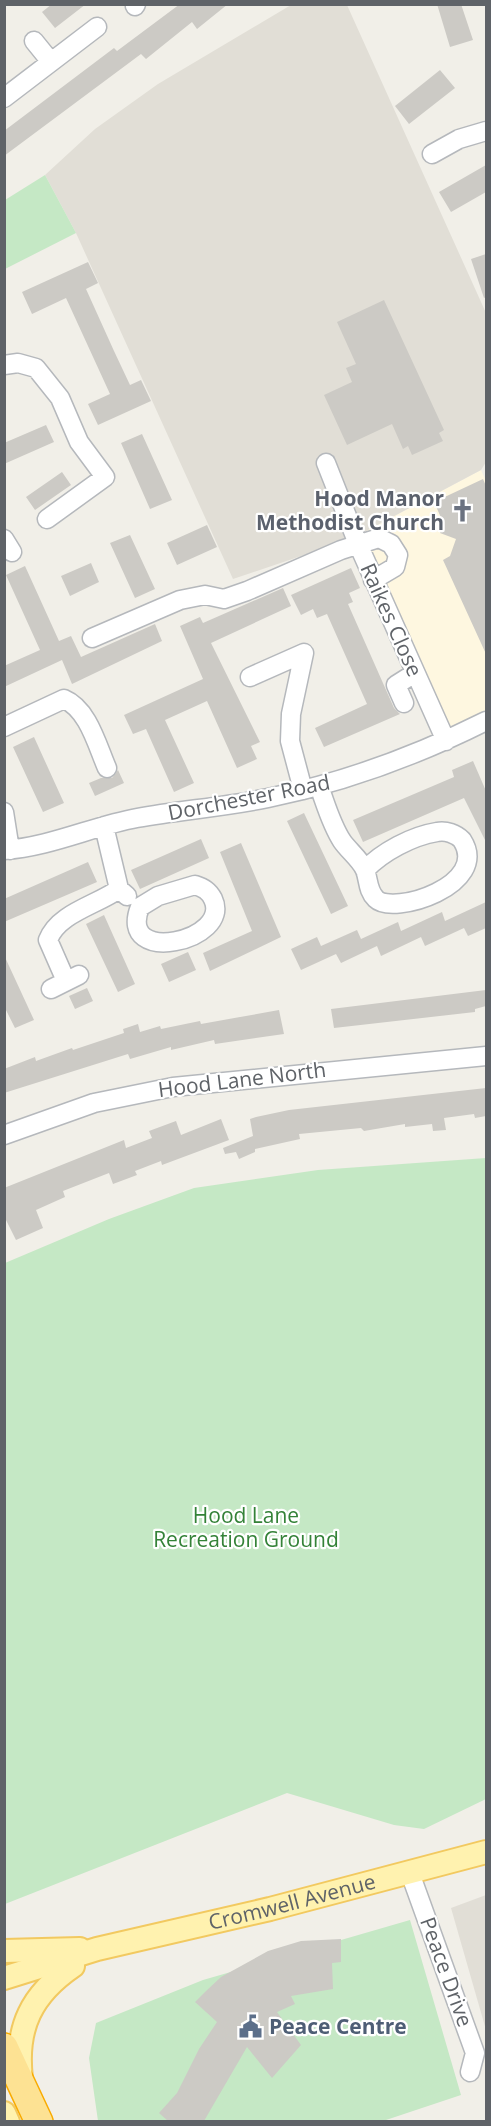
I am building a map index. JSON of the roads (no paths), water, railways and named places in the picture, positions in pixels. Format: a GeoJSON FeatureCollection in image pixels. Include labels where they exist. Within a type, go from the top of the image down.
{"type":"FeatureCollection","features":[{"type":"Feature","properties":{"kind":"highway"},"geometry":{"type":"LineString","coordinates":[[4,2047],[39,2121]]}},
{"type":"Feature","properties":{"kind":"main road","name":"Cromwell Avenue"},"geometry":{"type":"LineString","coordinates":[[4,1978],[97,1949],[270,1909],[486,1852]]}},
{"type":"Feature","properties":{"kind":"main road","name":"Cromwell Avenue"},"geometry":{"type":"LineString","coordinates":[[4,1952],[97,1949]]}},
{"type":"Feature","properties":{"kind":"main road"},"geometry":{"type":"LineString","coordinates":[[23,2088],[20,2048],[23,2030],[35,2002],[52,1981],[97,1949]]}},
{"type":"Feature","properties":{"kind":"main road"},"geometry":{"type":"LineString","coordinates":[[4,2112],[8,2121]]}},
{"type":"Feature","properties":{"kind":"street"},"geometry":{"type":"LineString","coordinates":[[4,98],[97,27]]}},
{"type":"Feature","properties":{"kind":"street"},"geometry":{"type":"LineString","coordinates":[[34,41],[51,62]]}},
{"type":"Feature","properties":{"kind":"street"},"geometry":{"type":"LineString","coordinates":[[432,154],[459,139],[486,131]]}},
{"type":"Feature","properties":{"kind":"street"},"geometry":{"type":"LineString","coordinates":[[4,365],[18,363],[36,368],[60,398],[79,442],[105,477],[47,519]]}},
{"type":"Feature","properties":{"kind":"street","name":"Raikes Close"},"geometry":{"type":"LineString","coordinates":[[326,463],[373,580],[446,741]]}},
{"type":"Feature","properties":{"kind":"street"},"geometry":{"type":"LineString","coordinates":[[92,638],[180,600],[205,594],[224,599],[358,544],[379,538],[391,544],[398,555],[395,567],[373,580]]}},
{"type":"Feature","properties":{"kind":"street"},"geometry":{"type":"LineString","coordinates":[[250,677],[304,653],[291,714],[290,741],[311,788],[331,822],[365,870],[368,888],[377,900],[388,905],[404,903],[453,887],[467,874],[470,854],[455,834],[438,831],[414,839],[373,861],[365,870]]}},
{"type":"Feature","properties":{"kind":"street"},"geometry":{"type":"LineString","coordinates":[[404,703],[396,685],[415,673]]}},
{"type":"Feature","properties":{"kind":"street"},"geometry":{"type":"LineString","coordinates":[[4,727],[48,704],[64,699],[75,703],[82,712],[107,768]]}},
{"type":"Feature","properties":{"kind":"street","name":"Dorchester Road"},"geometry":{"type":"LineString","coordinates":[[7,850],[104,825],[311,788],[378,769],[446,741],[486,721]]}},
{"type":"Feature","properties":{"kind":"street"},"geometry":{"type":"LineString","coordinates":[[4,812],[7,850]]}},
{"type":"Feature","properties":{"kind":"street"},"geometry":{"type":"LineString","coordinates":[[104,825],[120,889],[140,907]]}},
{"type":"Feature","properties":{"kind":"street"},"geometry":{"type":"LineString","coordinates":[[65,982],[48,940],[51,930],[61,921],[102,901],[120,889]]}},
{"type":"Feature","properties":{"kind":"street","name":"Hood Lane North"},"geometry":{"type":"LineString","coordinates":[[4,1135],[94,1103],[173,1086],[486,1056]]}},
{"type":"Feature","properties":{"kind":"street","name":"Peace Drive"},"geometry":{"type":"LineString","coordinates":[[410,1873],[475,2053],[470,2072]]}},
{"type":"Feature","properties":{"kind":"place","name":"Hood Manor Methodist Church"},"geometry":{"type":"Point","coordinates":[462,511]}},
{"type":"Feature","properties":{"kind":"place","name":"Peace Centre"},"geometry":{"type":"Point","coordinates":[251,2027]}},
{"type":"Feature","properties":{"kind":"park label","name":"Hood Lane Recreation Ground"},"geometry":{"type":"Point","coordinates":[246,1528]}}]}
